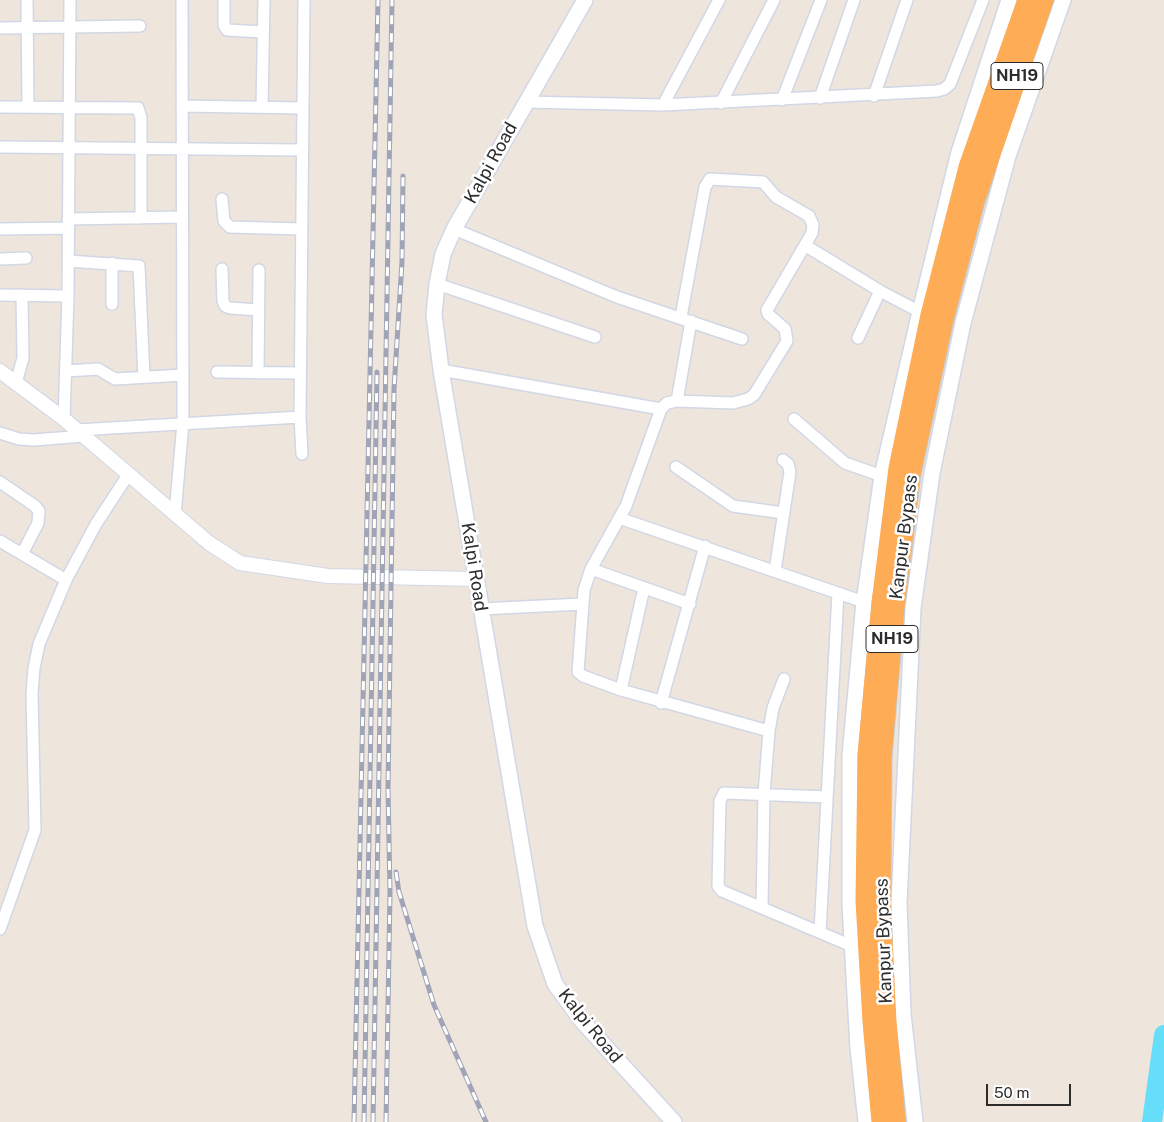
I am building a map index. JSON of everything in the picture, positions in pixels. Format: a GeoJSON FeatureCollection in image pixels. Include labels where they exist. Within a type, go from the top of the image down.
{"type":"FeatureCollection","features":[{"type":"Feature","properties":{"kind":"highway","name":"Kanpur Bypass"},"geometry":{"type":"LineString","coordinates":[[881,1122],[864,901],[867,754],[879,622],[898,468],[930,315],[981,157],[1027,0]]}},
{"type":"Feature","properties":{"kind":"highway","name":"Kanpur Bypass"},"geometry":{"type":"LineString","coordinates":[[896,1122],[887,1022],[881,902],[882,757],[894,606],[911,474],[981,157],[1044,0]]}},
{"type":"Feature","properties":{"kind":"main road","name":"Kalpi Road"},"geometry":{"type":"LineString","coordinates":[[585,0],[454,229],[443,254],[437,284],[434,315],[441,370],[535,926],[555,984],[582,1021],[674,1122]]}},
{"type":"Feature","properties":{"kind":"main road"},"geometry":{"type":"LineString","coordinates":[[915,1122],[903,1014],[899,903],[913,608],[932,473],[961,332],[981,157],[1009,0]]}},
{"type":"Feature","properties":{"kind":"main road"},"geometry":{"type":"LineString","coordinates":[[866,1122],[858,1048],[852,946],[850,756],[864,602],[882,476],[920,312],[981,157],[1063,0]]}},
{"type":"Feature","properties":{"kind":"street"},"geometry":{"type":"LineString","coordinates":[[27,0],[28,107]]}},
{"type":"Feature","properties":{"kind":"street"},"geometry":{"type":"LineString","coordinates":[[64,419],[68,296],[70,0]]}},
{"type":"Feature","properties":{"kind":"street"},"geometry":{"type":"LineString","coordinates":[[175,514],[183,423],[182,0]]}},
{"type":"Feature","properties":{"kind":"street"},"geometry":{"type":"LineString","coordinates":[[224,0],[224,25],[227,30],[263,32]]}},
{"type":"Feature","properties":{"kind":"street"},"geometry":{"type":"LineString","coordinates":[[262,107],[264,0]]}},
{"type":"Feature","properties":{"kind":"street"},"geometry":{"type":"LineString","coordinates":[[302,454],[299,373],[304,0]]}},
{"type":"Feature","properties":{"kind":"street"},"geometry":{"type":"LineString","coordinates":[[663,105],[719,0]]}},
{"type":"Feature","properties":{"kind":"street"},"geometry":{"type":"LineString","coordinates":[[721,103],[774,0]]}},
{"type":"Feature","properties":{"kind":"street"},"geometry":{"type":"LineString","coordinates":[[782,100],[821,0]]}},
{"type":"Feature","properties":{"kind":"street"},"geometry":{"type":"LineString","coordinates":[[820,98],[854,0]]}},
{"type":"Feature","properties":{"kind":"street"},"geometry":{"type":"LineString","coordinates":[[874,96],[907,0]]}},
{"type":"Feature","properties":{"kind":"street"},"geometry":{"type":"LineString","coordinates":[[525,102],[663,105],[874,96],[944,89],[953,78],[984,0]]}},
{"type":"Feature","properties":{"kind":"street"},"geometry":{"type":"LineString","coordinates":[[0,28],[140,26]]}},
{"type":"Feature","properties":{"kind":"street"},"geometry":{"type":"LineString","coordinates":[[0,106],[138,108],[141,118],[141,218]]}},
{"type":"Feature","properties":{"kind":"street"},"geometry":{"type":"LineString","coordinates":[[182,106],[302,108]]}},
{"type":"Feature","properties":{"kind":"street"},"geometry":{"type":"LineString","coordinates":[[0,147],[301,150]]}},
{"type":"Feature","properties":{"kind":"street"},"geometry":{"type":"LineString","coordinates":[[677,401],[686,319],[705,187],[710,179],[758,181],[767,184],[776,197],[809,216],[812,220],[812,232],[806,246],[769,306],[768,314],[786,328],[788,336],[754,395],[748,400],[733,403],[677,401],[667,403],[661,409],[631,493],[591,569],[582,604],[578,672],[583,676],[661,703],[769,731]]}},
{"type":"Feature","properties":{"kind":"street"},"geometry":{"type":"LineString","coordinates":[[222,198],[224,221],[230,227],[300,229]]}},
{"type":"Feature","properties":{"kind":"street"},"geometry":{"type":"LineString","coordinates":[[0,229],[141,218],[182,217]]}},
{"type":"Feature","properties":{"kind":"street"},"geometry":{"type":"LineString","coordinates":[[454,229],[617,297],[742,339]]}},
{"type":"Feature","properties":{"kind":"street"},"geometry":{"type":"LineString","coordinates":[[806,246],[880,291],[920,312]]}},
{"type":"Feature","properties":{"kind":"street"},"geometry":{"type":"LineString","coordinates":[[0,259],[26,258]]}},
{"type":"Feature","properties":{"kind":"street"},"geometry":{"type":"LineString","coordinates":[[68,261],[136,264],[140,269],[144,378]]}},
{"type":"Feature","properties":{"kind":"street"},"geometry":{"type":"LineString","coordinates":[[112,263],[112,304]]}},
{"type":"Feature","properties":{"kind":"street"},"geometry":{"type":"LineString","coordinates":[[222,269],[222,301],[225,306],[258,310]]}},
{"type":"Feature","properties":{"kind":"street"},"geometry":{"type":"LineString","coordinates":[[258,373],[259,270]]}},
{"type":"Feature","properties":{"kind":"street"},"geometry":{"type":"LineString","coordinates":[[437,284],[595,337]]}},
{"type":"Feature","properties":{"kind":"street"},"geometry":{"type":"LineString","coordinates":[[858,338],[880,291]]}},
{"type":"Feature","properties":{"kind":"street"},"geometry":{"type":"LineString","coordinates":[[16,383],[23,358],[22,295]]}},
{"type":"Feature","properties":{"kind":"street"},"geometry":{"type":"LineString","coordinates":[[0,296],[68,296]]}},
{"type":"Feature","properties":{"kind":"street"},"geometry":{"type":"LineString","coordinates":[[66,371],[98,370],[115,379],[183,376]]}},
{"type":"Feature","properties":{"kind":"street"},"geometry":{"type":"LineString","coordinates":[[441,370],[661,409]]}},
{"type":"Feature","properties":{"kind":"street"},"geometry":{"type":"LineString","coordinates":[[0,371],[64,419],[209,543],[240,563],[328,576],[476,579]]}},
{"type":"Feature","properties":{"kind":"street"},"geometry":{"type":"LineString","coordinates":[[217,372],[299,373]]}},
{"type":"Feature","properties":{"kind":"street"},"geometry":{"type":"LineString","coordinates":[[0,433],[19,439],[34,440],[80,433],[183,423],[300,417]]}},
{"type":"Feature","properties":{"kind":"street"},"geometry":{"type":"LineString","coordinates":[[794,419],[845,463],[882,476]]}},
{"type":"Feature","properties":{"kind":"street"},"geometry":{"type":"LineString","coordinates":[[776,571],[790,472],[788,464],[783,460]]}},
{"type":"Feature","properties":{"kind":"street"},"geometry":{"type":"LineString","coordinates":[[676,466],[733,506],[784,513]]}},
{"type":"Feature","properties":{"kind":"street"},"geometry":{"type":"LineString","coordinates":[[0,929],[35,830],[32,694],[34,668],[39,644],[66,580],[96,524],[128,475]]}},
{"type":"Feature","properties":{"kind":"street"},"geometry":{"type":"LineString","coordinates":[[0,482],[35,506],[39,511],[38,523],[22,554]]}},
{"type":"Feature","properties":{"kind":"street"},"geometry":{"type":"LineString","coordinates":[[619,518],[864,602]]}},
{"type":"Feature","properties":{"kind":"street"},"geometry":{"type":"LineString","coordinates":[[0,541],[66,580]]}},
{"type":"Feature","properties":{"kind":"street"},"geometry":{"type":"LineString","coordinates":[[661,703],[705,546]]}},
{"type":"Feature","properties":{"kind":"street"},"geometry":{"type":"LineString","coordinates":[[591,569],[690,604]]}},
{"type":"Feature","properties":{"kind":"street"},"geometry":{"type":"LineString","coordinates":[[621,690],[644,588]]}},
{"type":"Feature","properties":{"kind":"street"},"geometry":{"type":"LineString","coordinates":[[820,932],[838,594]]}},
{"type":"Feature","properties":{"kind":"street"},"geometry":{"type":"LineString","coordinates":[[481,610],[582,604]]}},
{"type":"Feature","properties":{"kind":"street"},"geometry":{"type":"LineString","coordinates":[[762,908],[764,794],[769,731],[773,708],[784,679]]}},
{"type":"Feature","properties":{"kind":"street"},"geometry":{"type":"LineString","coordinates":[[827,797],[728,792],[720,796],[717,880],[722,891],[852,946]]}},
{"type":"Feature","properties":{"kind":"waterway"},"geometry":{"type":"LineString","coordinates":[[1152,1122],[1164,1035]]}},
{"type":"Feature","properties":{"kind":"railway"},"geometry":{"type":"LineString","coordinates":[[354,1122],[378,0]]}},
{"type":"Feature","properties":{"kind":"railway"},"geometry":{"type":"LineString","coordinates":[[373,1122],[392,0]]}},
{"type":"Feature","properties":{"kind":"railway"},"geometry":{"type":"LineString","coordinates":[[386,1122],[390,893],[388,788],[394,389],[402,262],[403,176]]}},
{"type":"Feature","properties":{"kind":"railway"},"geometry":{"type":"LineString","coordinates":[[364,1122],[377,372]]}},
{"type":"Feature","properties":{"kind":"railway"},"geometry":{"type":"LineString","coordinates":[[396,872],[399,892],[434,1005],[486,1122]]}}]}
